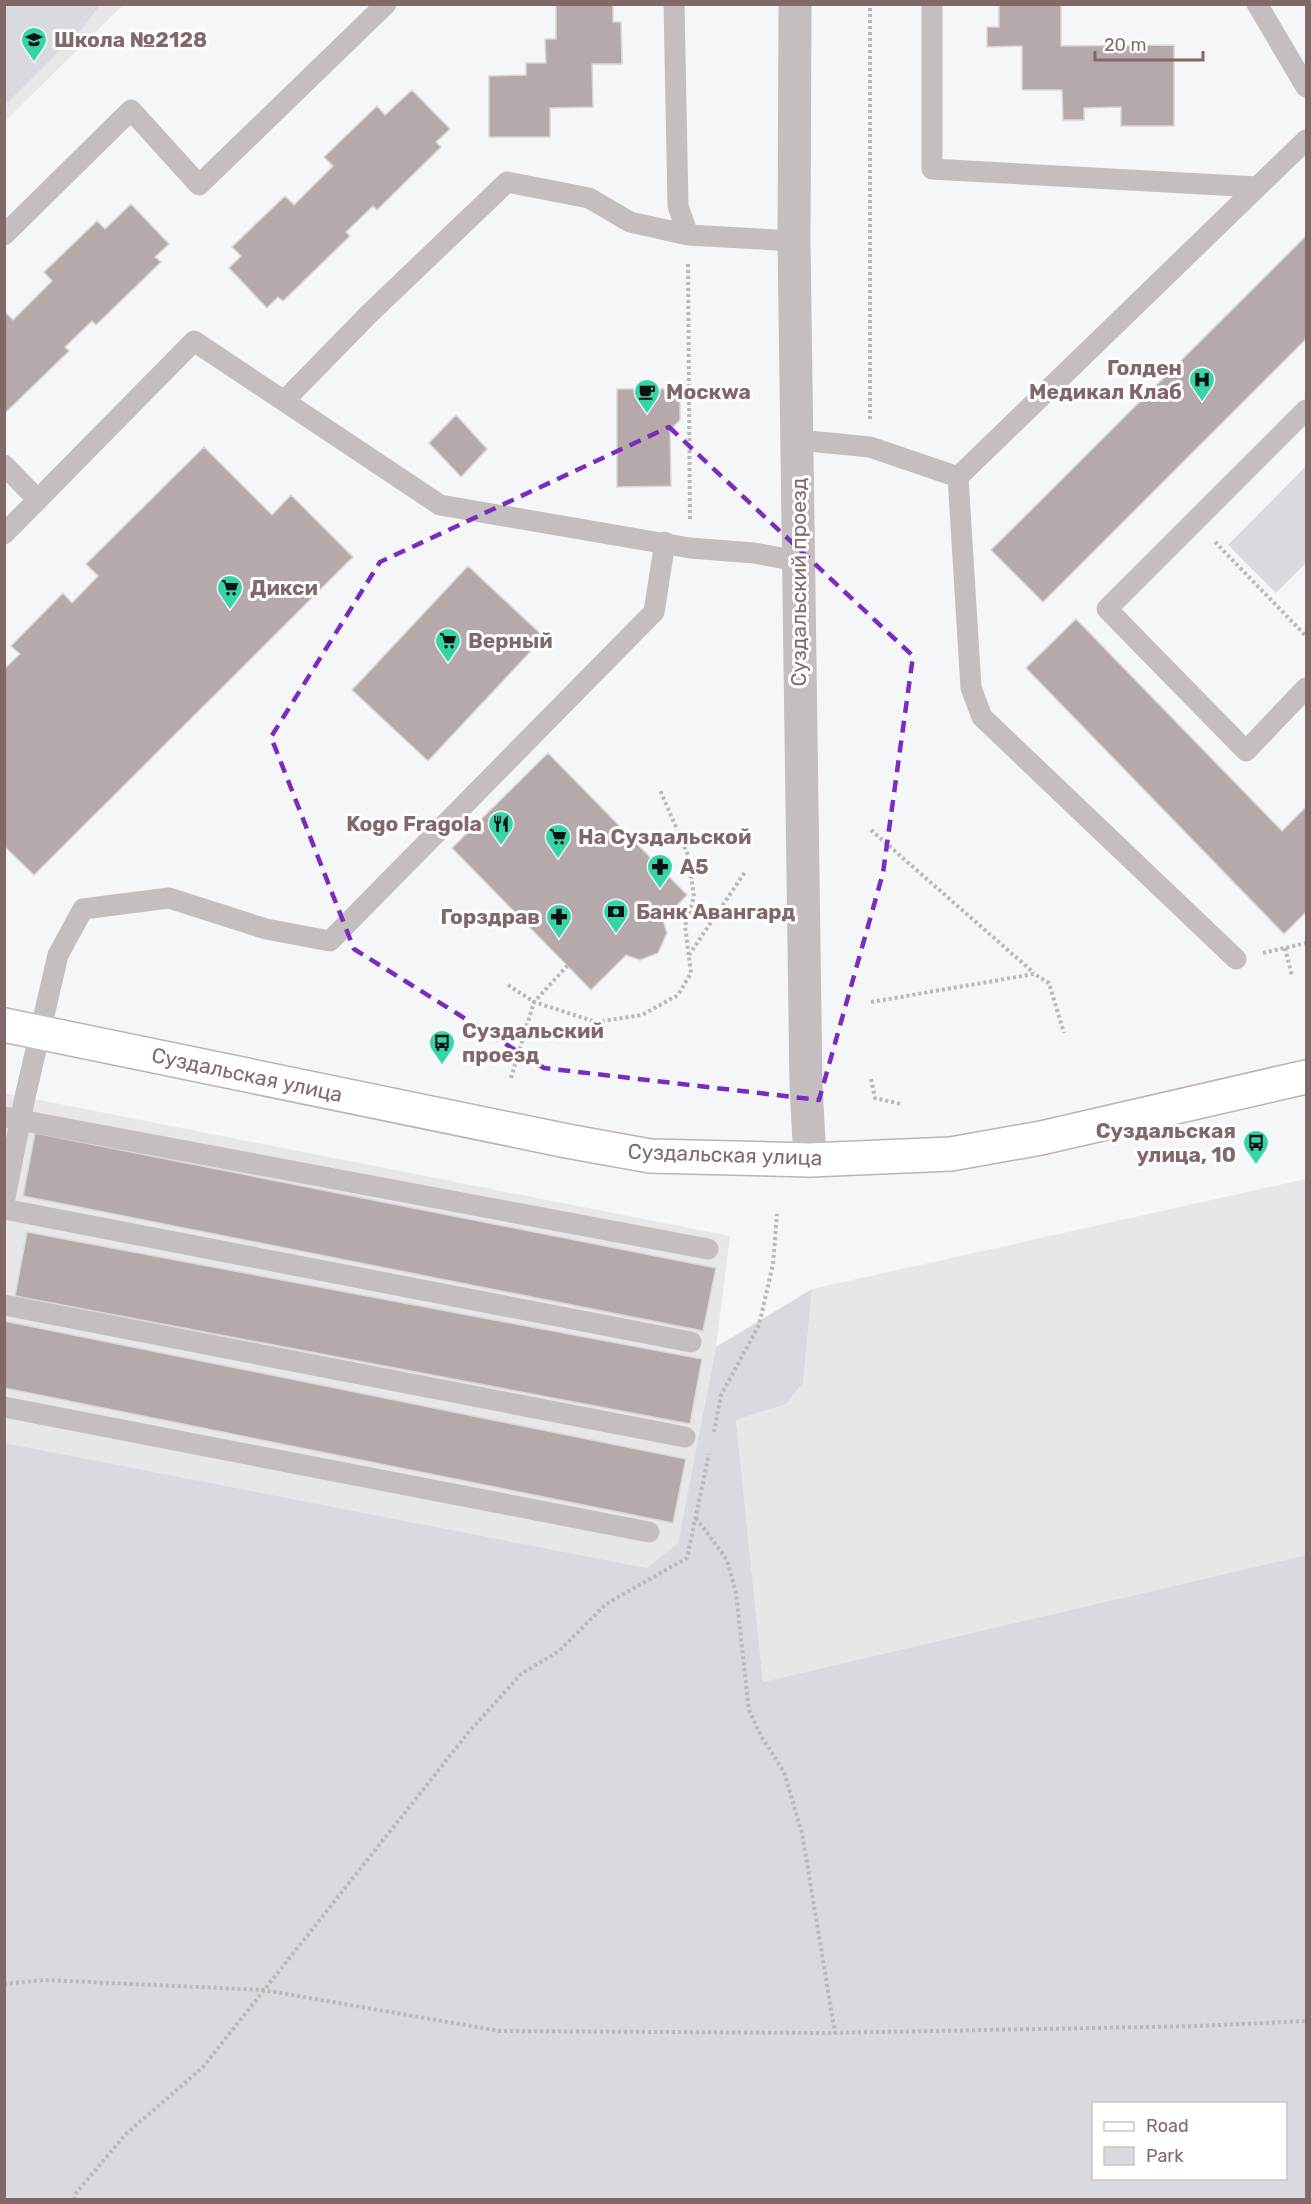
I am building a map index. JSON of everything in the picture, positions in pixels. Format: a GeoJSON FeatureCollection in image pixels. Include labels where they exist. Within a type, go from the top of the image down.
{"type":"FeatureCollection","features":[{"type":"Feature","properties":{"kind":"street","name":"Суздальский проезд"},"geometry":{"type":"LineString","coordinates":[[795,4],[794,241],[798,561],[806,1086],[810,1160]]}},
{"type":"Feature","properties":{"kind":"street","name":"Суздальская улица"},"geometry":{"type":"LineString","coordinates":[[4,1025],[650,1156],[810,1160],[951,1154],[1041,1138],[1306,1077]]}},
{"type":"Feature","properties":{"kind":"lane"},"geometry":{"type":"LineString","coordinates":[[674,4],[678,206],[688,235]]}},
{"type":"Feature","properties":{"kind":"lane"},"geometry":{"type":"LineString","coordinates":[[932,4],[932,169],[1257,187]]}},
{"type":"Feature","properties":{"kind":"lane"},"geometry":{"type":"LineString","coordinates":[[1257,4],[1306,87]]}},
{"type":"Feature","properties":{"kind":"lane"},"geometry":{"type":"LineString","coordinates":[[4,235],[131,110],[199,185],[375,8]]}},
{"type":"Feature","properties":{"kind":"lane"},"geometry":{"type":"LineString","coordinates":[[1236,959],[982,717],[971,688],[958,477],[1306,140]]}},
{"type":"Feature","properties":{"kind":"lane"},"geometry":{"type":"LineString","coordinates":[[284,401],[369,314],[507,182],[589,198],[630,222],[688,235],[794,241]]}},
{"type":"Feature","properties":{"kind":"lane"},"geometry":{"type":"LineString","coordinates":[[4,534],[194,341],[440,505],[690,548],[754,553],[798,561]]}},
{"type":"Feature","properties":{"kind":"lane"},"geometry":{"type":"LineString","coordinates":[[1306,410],[1107,609],[1246,751],[1306,688]]}},
{"type":"Feature","properties":{"kind":"lane"},"geometry":{"type":"LineString","coordinates":[[798,440],[870,447],[958,477]]}},
{"type":"Feature","properties":{"kind":"lane"},"geometry":{"type":"LineString","coordinates":[[4,465],[38,500]]}},
{"type":"Feature","properties":{"kind":"lane"},"geometry":{"type":"LineString","coordinates":[[4,1203],[13,1119],[40,1032],[58,955],[83,909],[168,898],[266,929],[330,941],[654,612],[665,542]]}},
{"type":"Feature","properties":{"kind":"lane"},"geometry":{"type":"LineString","coordinates":[[13,1119],[708,1249]]}},
{"type":"Feature","properties":{"kind":"lane"},"geometry":{"type":"LineString","coordinates":[[4,1209],[691,1342]]}},
{"type":"Feature","properties":{"kind":"lane"},"geometry":{"type":"LineString","coordinates":[[4,1305],[685,1437]]}},
{"type":"Feature","properties":{"kind":"lane"},"geometry":{"type":"LineString","coordinates":[[4,1407],[649,1532]]}},
{"type":"Feature","properties":{"kind":"path"},"geometry":{"type":"LineString","coordinates":[[870,4],[870,447]]}},
{"type":"Feature","properties":{"kind":"path"},"geometry":{"type":"LineString","coordinates":[[688,235],[690,548]]}},
{"type":"Feature","properties":{"kind":"path"},"geometry":{"type":"LineString","coordinates":[[1195,521],[1306,636]]}},
{"type":"Feature","properties":{"kind":"path"},"geometry":{"type":"LineString","coordinates":[[508,985],[534,1002],[596,1022],[642,1015],[678,995],[692,973],[685,926],[694,897],[688,855],[660,790]]}},
{"type":"Feature","properties":{"kind":"path"},"geometry":{"type":"LineString","coordinates":[[871,830],[1034,974],[1049,983],[1064,1033]]}},
{"type":"Feature","properties":{"kind":"path"},"geometry":{"type":"LineString","coordinates":[[689,955],[746,872]]}},
{"type":"Feature","properties":{"kind":"path"},"geometry":{"type":"LineString","coordinates":[[1236,959],[1306,943]]}},
{"type":"Feature","properties":{"kind":"path"},"geometry":{"type":"LineString","coordinates":[[1285,948],[1292,976]]}},
{"type":"Feature","properties":{"kind":"path"},"geometry":{"type":"LineString","coordinates":[[512,1078],[534,1002],[568,965]]}},
{"type":"Feature","properties":{"kind":"path"},"geometry":{"type":"LineString","coordinates":[[871,1002],[1034,974]]}},
{"type":"Feature","properties":{"kind":"path"},"geometry":{"type":"LineString","coordinates":[[871,1079],[875,1098],[901,1104]]}},
{"type":"Feature","properties":{"kind":"path"},"geometry":{"type":"LineString","coordinates":[[712,1440],[721,1395],[759,1325],[773,1264],[777,1214]]}},
{"type":"Feature","properties":{"kind":"path"},"geometry":{"type":"LineString","coordinates":[[74,2199],[76,2193],[126,2134],[203,2067],[468,1733],[521,1674],[559,1651],[606,1604],[687,1558],[710,1451]]}},
{"type":"Feature","properties":{"kind":"path"},"geometry":{"type":"LineString","coordinates":[[696,1518],[727,1560],[736,1593],[749,1710],[761,1736],[784,1772],[802,1833],[835,2032]]}},
{"type":"Feature","properties":{"kind":"path"},"geometry":{"type":"LineString","coordinates":[[4,1984],[45,1980],[263,1990],[500,2031],[835,2032],[1199,2026],[1306,2021]]}},
{"type":"Feature","properties":{"kind":"highlighted area"},"geometry":{"type":"Polygon","coordinates":[[[669,427],[913,656],[883,873],[819,1100],[544,1068],[354,949],[271,737],[380,562],[669,427]]]}},
{"type":"Feature","properties":{"kind":"shaded area","name":"Школа №2128"},"geometry":{"type":"Polygon","coordinates":[[[5,5],[123,5],[5,121],[5,5]]]}},
{"type":"Feature","properties":{"kind":"shaded area"},"geometry":{"type":"Polygon","coordinates":[[[4,1093],[730,1236],[716,1347],[678,1543],[647,1568],[5,1443],[4,1093]]]}},
{"type":"Feature","properties":{"kind":"shaded area"},"geometry":{"type":"Polygon","coordinates":[[[1306,1179],[1306,1555],[763,1682],[736,1420],[786,1404],[803,1383],[812,1289],[1306,1179]]]}},
{"type":"Feature","properties":{"kind":"green space","name":"Школа №2128"},"geometry":{"type":"Polygon","coordinates":[[[5,4],[100,5],[85,25],[5,105],[5,4]]]}},
{"type":"Feature","properties":{"kind":"green space"},"geometry":{"type":"Polygon","coordinates":[[[1306,466],[1306,563],[1276,593],[1228,545],[1306,466]]]}},
{"type":"Feature","properties":{"kind":"green space"},"geometry":{"type":"Polygon","coordinates":[[[812,1289],[803,1383],[786,1404],[736,1420],[763,1682],[1306,1555],[1306,2199],[5,2199],[5,1443],[647,1568],[678,1543],[716,1347],[812,1289]]]}},
{"type":"Feature","properties":{"kind":"building"},"geometry":{"type":"Polygon","coordinates":[[[556,4],[613,4],[613,22],[621,22],[622,64],[592,64],[593,107],[550,108],[550,137],[489,137],[489,76],[526,75],[526,63],[546,63],[545,39],[556,39],[556,4]]]}},
{"type":"Feature","properties":{"kind":"building"},"geometry":{"type":"Polygon","coordinates":[[[999,4],[1061,4],[1061,46],[1174,45],[1174,126],[1121,126],[1121,107],[1084,108],[1084,120],[1063,120],[1062,90],[1022,90],[1022,46],[987,47],[987,27],[999,27],[999,4]]]}},
{"type":"Feature","properties":{"kind":"building"},"geometry":{"type":"Polygon","coordinates":[[[412,90],[450,129],[436,142],[441,147],[377,210],[373,206],[346,232],[350,236],[283,301],[278,297],[267,308],[229,268],[241,256],[232,247],[285,196],[294,205],[333,166],[324,157],[377,106],[385,115],[412,90]]]}},
{"type":"Feature","properties":{"kind":"building"},"geometry":{"type":"Polygon","coordinates":[[[131,204],[169,244],[155,257],[161,262],[96,325],[92,321],[65,347],[69,351],[4,414],[4,311],[13,320],[52,281],[44,272],[97,221],[105,229],[131,204]]]}},
{"type":"Feature","properties":{"kind":"building"},"geometry":{"type":"Polygon","coordinates":[[[1306,236],[1306,339],[1043,602],[991,550],[1306,236]]]}},
{"type":"Feature","properties":{"kind":"building"},"geometry":{"type":"Polygon","coordinates":[[[617,389],[680,389],[680,420],[670,430],[671,486],[617,487],[617,389]]]}},
{"type":"Feature","properties":{"kind":"building"},"geometry":{"type":"Polygon","coordinates":[[[456,415],[487,449],[461,477],[429,443],[456,415]]]}},
{"type":"Feature","properties":{"kind":"building"},"geometry":{"type":"Polygon","coordinates":[[[204,447],[272,515],[291,495],[353,557],[34,875],[4,846],[4,669],[20,654],[11,646],[63,593],[72,603],[98,576],[86,564],[204,447]]]}},
{"type":"Feature","properties":{"kind":"building","name":"Верный"},"geometry":{"type":"Polygon","coordinates":[[[468,566],[544,637],[428,761],[352,690],[468,566]]]}},
{"type":"Feature","properties":{"kind":"building"},"geometry":{"type":"Polygon","coordinates":[[[1076,619],[1282,831],[1306,807],[1306,912],[1284,934],[1026,668],[1076,619]]]}},
{"type":"Feature","properties":{"kind":"building","name":"На Суздальской"},"geometry":{"type":"Polygon","coordinates":[[[548,753],[687,895],[663,920],[667,933],[658,953],[640,960],[626,955],[591,990],[452,848],[548,753]]]}},
{"type":"Feature","properties":{"kind":"building"},"geometry":{"type":"Polygon","coordinates":[[[35,1133],[716,1268],[703,1331],[23,1196],[35,1133]]]}},
{"type":"Feature","properties":{"kind":"building"},"geometry":{"type":"Polygon","coordinates":[[[27,1232],[702,1359],[690,1424],[15,1296],[27,1232]]]}},
{"type":"Feature","properties":{"kind":"building"},"geometry":{"type":"Polygon","coordinates":[[[4,1321],[686,1459],[673,1523],[4,1388],[4,1321]]]}},
{"type":"Feature","properties":{"kind":"place","name":"Школа №2128"},"geometry":{"type":"Point","coordinates":[34,63]}},
{"type":"Feature","properties":{"kind":"place","name":"Голден Медикал Клаб"},"geometry":{"type":"Point","coordinates":[1202,403]}},
{"type":"Feature","properties":{"kind":"place","name":"Москwa"},"geometry":{"type":"Point","coordinates":[647,415]}},
{"type":"Feature","properties":{"kind":"place","name":"Дикси"},"geometry":{"type":"Point","coordinates":[230,611]}},
{"type":"Feature","properties":{"kind":"place","name":"Верный"},"geometry":{"type":"Point","coordinates":[448,664]}},
{"type":"Feature","properties":{"kind":"place","name":"Kogo Fragola"},"geometry":{"type":"Point","coordinates":[501,847]}},
{"type":"Feature","properties":{"kind":"place","name":"На Суздальской"},"geometry":{"type":"Point","coordinates":[558,860]}},
{"type":"Feature","properties":{"kind":"place","name":"А5"},"geometry":{"type":"Point","coordinates":[660,890]}},
{"type":"Feature","properties":{"kind":"place","name":"Банк Авангард"},"geometry":{"type":"Point","coordinates":[616,935]}},
{"type":"Feature","properties":{"kind":"place","name":"Горздрав"},"geometry":{"type":"Point","coordinates":[559,940]}},
{"type":"Feature","properties":{"kind":"place","name":"Суздальский проезд"},"geometry":{"type":"Point","coordinates":[442,1066]}},
{"type":"Feature","properties":{"kind":"place","name":"Суздальская улица, 10"},"geometry":{"type":"Point","coordinates":[1256,1166]}}]}
